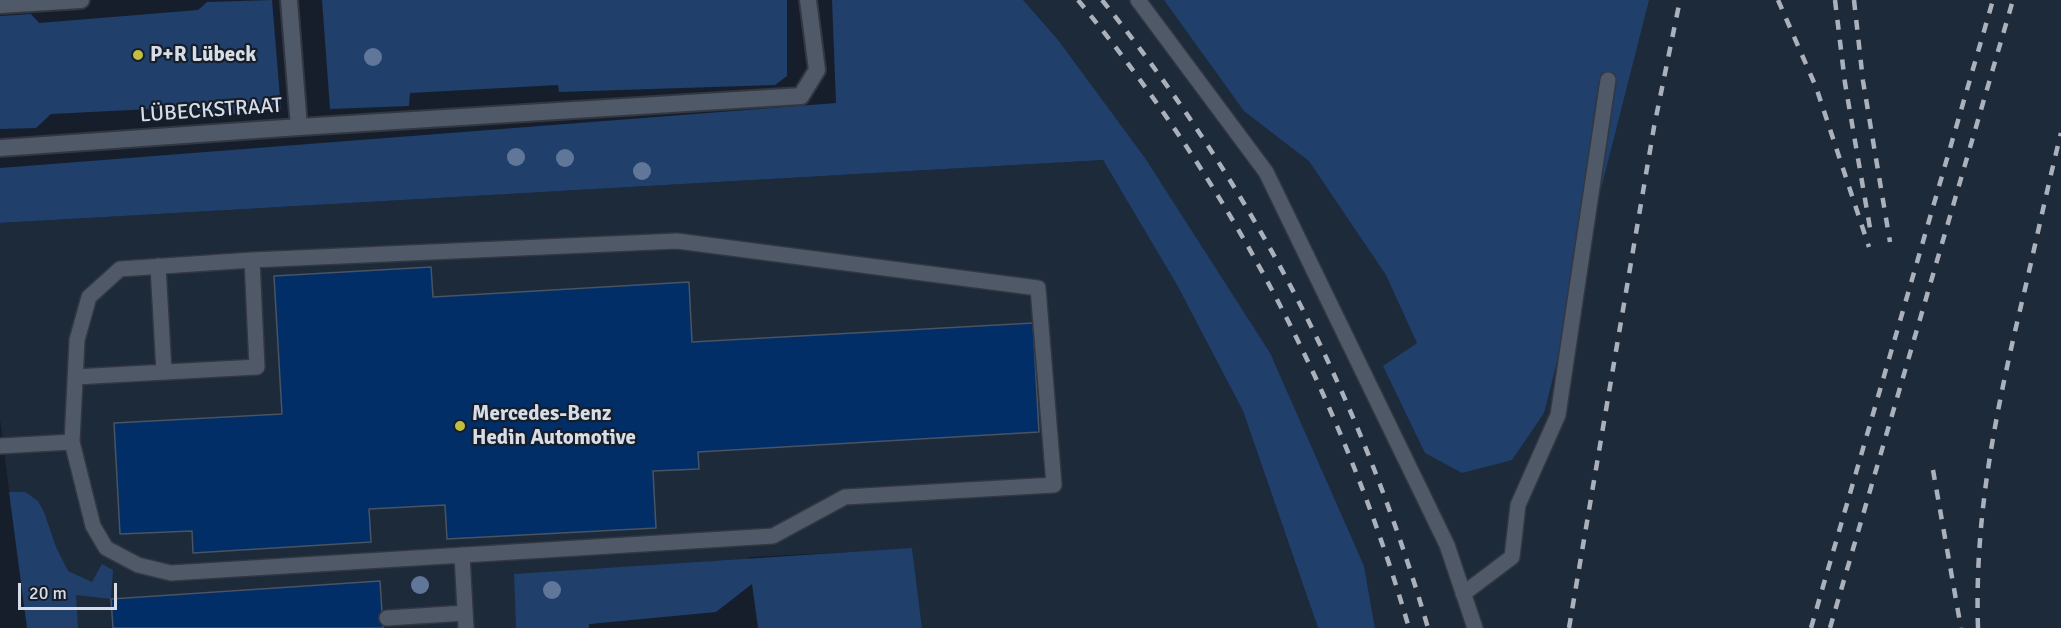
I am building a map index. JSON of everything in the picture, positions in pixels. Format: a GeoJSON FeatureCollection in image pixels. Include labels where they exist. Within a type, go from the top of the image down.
{"type":"FeatureCollection","features":[{"type":"Feature","properties":{"kind":"street"},"geometry":{"type":"LineString","coordinates":[[0,5],[81,0]]}},
{"type":"Feature","properties":{"kind":"street","name":"LÜBECKSTRAAT"},"geometry":{"type":"LineString","coordinates":[[0,148],[299,127],[289,0]]}},
{"type":"Feature","properties":{"kind":"street"},"geometry":{"type":"LineString","coordinates":[[299,127],[801,96],[817,70],[808,0]]}},
{"type":"Feature","properties":{"kind":"lane"},"geometry":{"type":"LineString","coordinates":[[1138,0],[1266,172],[1447,545],[1475,628]]}},
{"type":"Feature","properties":{"kind":"lane"},"geometry":{"type":"LineString","coordinates":[[1463,594],[1512,557],[1518,505],[1558,415],[1608,80]]}},
{"type":"Feature","properties":{"kind":"lane"},"geometry":{"type":"LineString","coordinates":[[677,241],[1038,288],[1054,485],[845,496],[773,536],[171,573],[138,565],[106,548],[93,526],[72,442],[77,340],[89,297],[120,269],[252,260],[677,241]]}},
{"type":"Feature","properties":{"kind":"lane"},"geometry":{"type":"LineString","coordinates":[[75,377],[257,367],[252,260]]}},
{"type":"Feature","properties":{"kind":"lane"},"geometry":{"type":"LineString","coordinates":[[158,266],[164,372]]}},
{"type":"Feature","properties":{"kind":"lane"},"geometry":{"type":"LineString","coordinates":[[0,446],[72,442]]}},
{"type":"Feature","properties":{"kind":"lane"},"geometry":{"type":"LineString","coordinates":[[387,618],[466,621],[462,555]]}},
{"type":"Feature","properties":{"kind":"shaded area","name":"P+R Lübeck"},"geometry":{"type":"Polygon","coordinates":[[[272,0],[281,110],[208,116],[191,107],[51,114],[36,128],[0,129],[0,16],[31,14],[39,23],[198,10],[207,2],[272,0]]]}},
{"type":"Feature","properties":{"kind":"shaded area"},"geometry":{"type":"Polygon","coordinates":[[[322,0],[787,0],[787,76],[775,85],[559,92],[558,85],[410,93],[409,106],[330,109],[322,0]]]}},
{"type":"Feature","properties":{"kind":"shaded area"},"geometry":{"type":"Polygon","coordinates":[[[832,0],[1023,0],[1058,40],[1145,158],[1270,353],[1364,566],[1375,628],[1318,628],[1243,411],[1177,285],[1103,160],[0,223],[0,168],[836,103],[832,0]]]}},
{"type":"Feature","properties":{"kind":"shaded area"},"geometry":{"type":"Polygon","coordinates":[[[1023,0],[2061,0],[2061,628],[1375,628],[1364,566],[1023,0]]]}},
{"type":"Feature","properties":{"kind":"shaded area"},"geometry":{"type":"Polygon","coordinates":[[[1164,0],[1649,0],[1544,413],[1512,460],[1462,473],[1425,453],[1383,366],[1417,343],[1386,275],[1309,161],[1244,111],[1164,0]]]}},
{"type":"Feature","properties":{"kind":"shaded area"},"geometry":{"type":"Polygon","coordinates":[[[1103,160],[1177,285],[1243,411],[1318,628],[922,628],[912,549],[749,557],[716,612],[589,624],[589,628],[27,628],[0,419],[0,223],[1103,160]]]}},
{"type":"Feature","properties":{"kind":"shaded area"},"geometry":{"type":"Polygon","coordinates":[[[9,492],[25,492],[38,501],[68,571],[92,582],[102,564],[113,570],[111,599],[76,595],[78,628],[27,628],[9,492]]]}},
{"type":"Feature","properties":{"kind":"shaded area"},"geometry":{"type":"Polygon","coordinates":[[[912,548],[922,628],[758,628],[752,584],[716,612],[589,624],[589,628],[516,628],[514,574],[912,548]]]}},
{"type":"Feature","properties":{"kind":"building"},"geometry":{"type":"Polygon","coordinates":[[[431,267],[433,297],[689,282],[692,342],[1033,323],[1039,432],[698,452],[699,469],[653,471],[656,528],[447,539],[445,505],[369,509],[371,542],[193,553],[192,531],[120,534],[114,423],[282,414],[274,276],[431,267]]]}},
{"type":"Feature","properties":{"kind":"building"},"geometry":{"type":"Polygon","coordinates":[[[380,581],[383,628],[113,628],[111,599],[380,581]]]}},
{"type":"Feature","properties":{"kind":"railway"},"geometry":{"type":"LineString","coordinates":[[1078,0],[1133,71],[1185,144],[1276,297],[1351,459],[1382,542],[1409,628]]}},
{"type":"Feature","properties":{"kind":"railway"},"geometry":{"type":"LineString","coordinates":[[1102,0],[1157,72],[1208,145],[1254,220],[1296,298],[1335,377],[1370,458],[1401,542],[1428,628]]}},
{"type":"Feature","properties":{"kind":"railway"},"geometry":{"type":"LineString","coordinates":[[1569,628],[1654,127],[1680,0]]}},
{"type":"Feature","properties":{"kind":"railway"},"geometry":{"type":"LineString","coordinates":[[1778,0],[1816,87],[1869,247]]}},
{"type":"Feature","properties":{"kind":"railway"},"geometry":{"type":"LineString","coordinates":[[1835,0],[1845,83],[1870,228]]}},
{"type":"Feature","properties":{"kind":"railway"},"geometry":{"type":"LineString","coordinates":[[1854,0],[1863,81],[1890,242]]}},
{"type":"Feature","properties":{"kind":"railway"},"geometry":{"type":"LineString","coordinates":[[1811,628],[1993,0]]}},
{"type":"Feature","properties":{"kind":"railway"},"geometry":{"type":"LineString","coordinates":[[1830,628],[2013,0]]}},
{"type":"Feature","properties":{"kind":"railway"},"geometry":{"type":"LineString","coordinates":[[1978,628],[1980,542],[1997,415],[2061,133]]}},
{"type":"Feature","properties":{"kind":"railway"},"geometry":{"type":"LineString","coordinates":[[1933,470],[1961,628]]}},
{"type":"Feature","properties":{"kind":"place","name":"P+R Lübeck"},"geometry":{"type":"Point","coordinates":[138,55]}},
{"type":"Feature","properties":{"kind":"place","name":"Mercedes-Benz Hedin Automotive"},"geometry":{"type":"Point","coordinates":[460,426]}}]}
